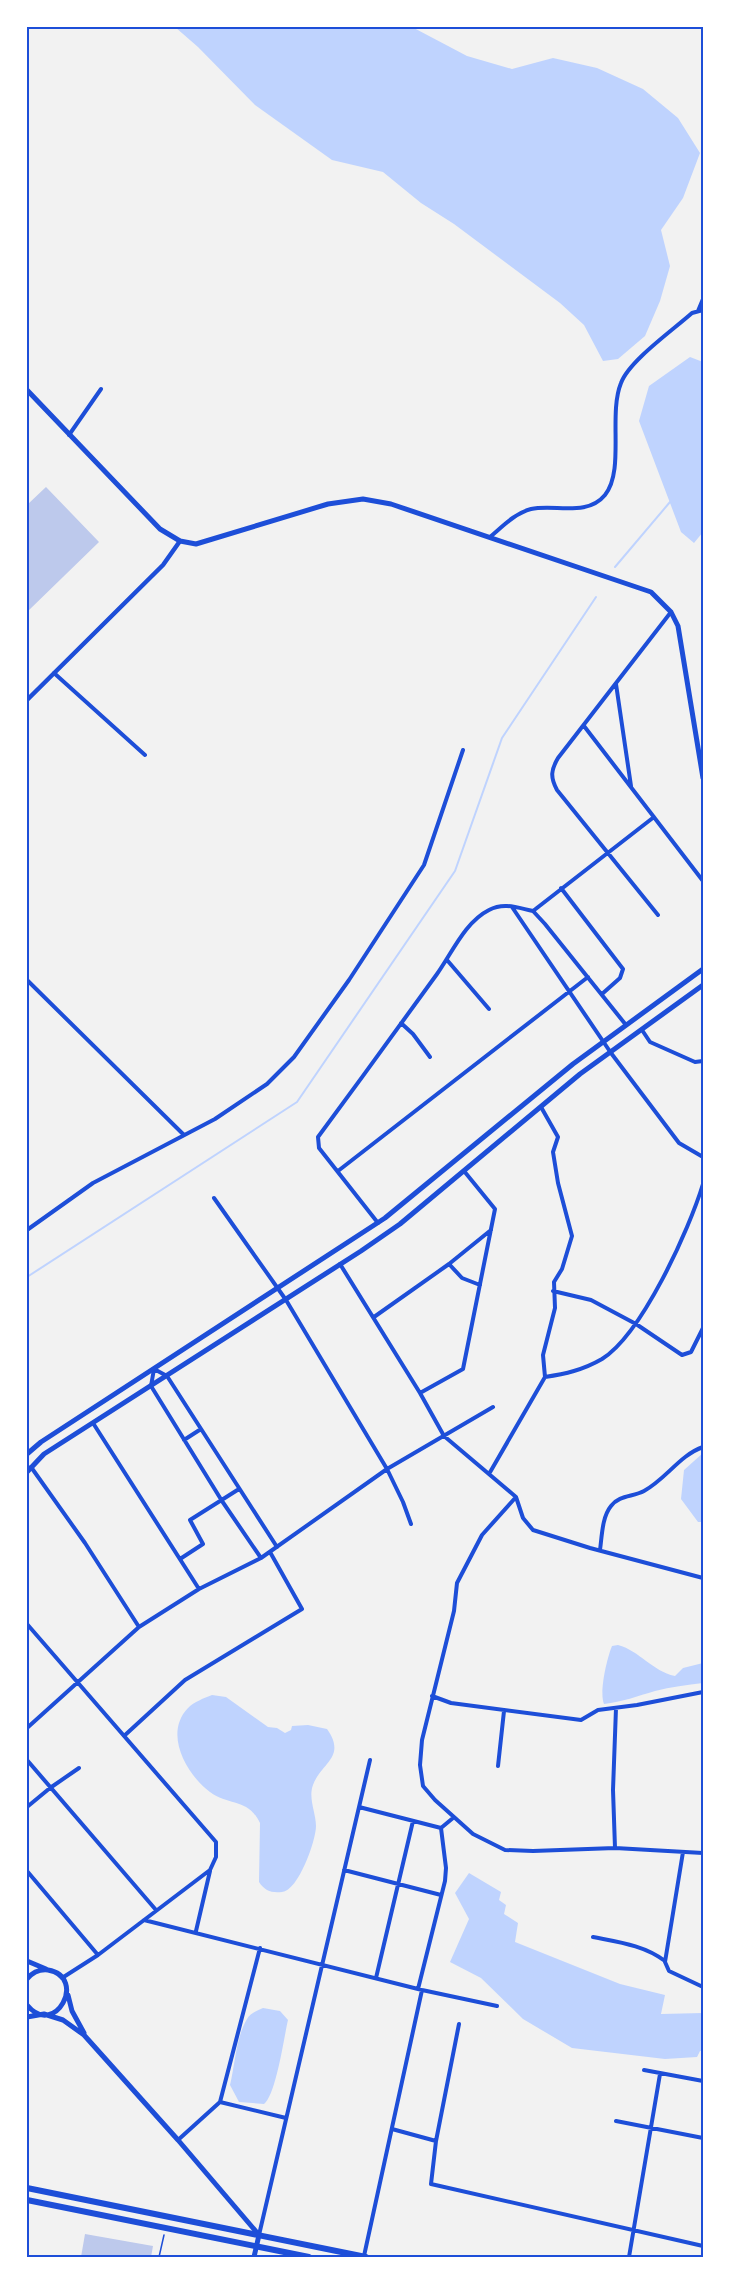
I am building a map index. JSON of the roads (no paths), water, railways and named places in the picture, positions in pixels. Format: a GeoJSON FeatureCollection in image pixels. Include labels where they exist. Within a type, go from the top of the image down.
{"type":"FeatureCollection","features":[{"type":"Feature","properties":{"kind":"main road"},"geometry":{"type":"LineString","coordinates":[[27,390],[160,529],[180,541],[196,544],[328,504],[363,499],[392,504],[651,592],[671,612],[678,626],[703,778]]}},
{"type":"Feature","properties":{"kind":"main road"},"geometry":{"type":"LineString","coordinates":[[27,1454],[41,1442],[378,1223],[573,1064],[703,969]]}},
{"type":"Feature","properties":{"kind":"main road"},"geometry":{"type":"LineString","coordinates":[[29,1469],[44,1454],[400,1224],[580,1074],[703,985]]}},
{"type":"Feature","properties":{"kind":"main road"},"geometry":{"type":"LineString","coordinates":[[352,1240],[361,1251]]}},
{"type":"Feature","properties":{"kind":"main road"},"geometry":{"type":"LineString","coordinates":[[27,1961],[50,1970],[62,1978],[72,2012],[84,2035]]}},
{"type":"Feature","properties":{"kind":"main road"},"geometry":{"type":"LineString","coordinates":[[27,1979],[36,1972],[50,1970]]}},
{"type":"Feature","properties":{"kind":"main road"},"geometry":{"type":"LineString","coordinates":[[27,2005],[37,2013],[51,2014],[63,2005],[67,1992]]}},
{"type":"Feature","properties":{"kind":"main road"},"geometry":{"type":"LineString","coordinates":[[27,2017],[44,2014],[63,2020],[84,2035],[259,2235]]}},
{"type":"Feature","properties":{"kind":"main road"},"geometry":{"type":"LineString","coordinates":[[27,2188],[365,2257]]}},
{"type":"Feature","properties":{"kind":"main road"},"geometry":{"type":"LineString","coordinates":[[27,2200],[309,2257]]}},
{"type":"Feature","properties":{"kind":"main road"},"geometry":{"type":"LineString","coordinates":[[254,2257],[259,2235]]}},
{"type":"Feature","properties":{"kind":"street"},"geometry":{"type":"LineString","coordinates":[[697,311],[703,299]]}},
{"type":"Feature","properties":{"kind":"street"},"geometry":{"type":"LineString","coordinates":[[489,537],[519,513],[532,509],[585,507],[597,503],[607,493],[614,477],[616,400],[621,382],[629,369],[692,313],[703,310]]}},
{"type":"Feature","properties":{"kind":"street"},"geometry":{"type":"LineString","coordinates":[[69,435],[101,389]]}},
{"type":"Feature","properties":{"kind":"street"},"geometry":{"type":"LineString","coordinates":[[27,700],[163,565],[180,541]]}},
{"type":"Feature","properties":{"kind":"street"},"geometry":{"type":"LineString","coordinates":[[658,915],[557,790],[551,773],[553,766],[671,612]]}},
{"type":"Feature","properties":{"kind":"street"},"geometry":{"type":"LineString","coordinates":[[54,673],[145,755]]}},
{"type":"Feature","properties":{"kind":"street"},"geometry":{"type":"LineString","coordinates":[[616,683],[631,787]]}},
{"type":"Feature","properties":{"kind":"street"},"geometry":{"type":"LineString","coordinates":[[584,726],[703,882]]}},
{"type":"Feature","properties":{"kind":"street"},"geometry":{"type":"LineString","coordinates":[[27,1230],[93,1183],[215,1119],[273,1078],[294,1057],[338,997],[424,865],[463,750]]}},
{"type":"Feature","properties":{"kind":"street"},"geometry":{"type":"LineString","coordinates":[[533,911],[654,817]]}},
{"type":"Feature","properties":{"kind":"street"},"geometry":{"type":"LineString","coordinates":[[561,888],[623,969],[620,978],[602,994]]}},
{"type":"Feature","properties":{"kind":"street"},"geometry":{"type":"LineString","coordinates":[[378,1223],[319,1148],[318,1137],[470,925],[486,911],[499,905],[533,911],[626,1026]]}},
{"type":"Feature","properties":{"kind":"street"},"geometry":{"type":"LineString","coordinates":[[511,906],[603,1042],[679,1143],[703,1157]]}},
{"type":"Feature","properties":{"kind":"street"},"geometry":{"type":"LineString","coordinates":[[447,960],[489,1009]]}},
{"type":"Feature","properties":{"kind":"street"},"geometry":{"type":"LineString","coordinates":[[338,1171],[588,977]]}},
{"type":"Feature","properties":{"kind":"street"},"geometry":{"type":"LineString","coordinates":[[27,980],[184,1135]]}},
{"type":"Feature","properties":{"kind":"street"},"geometry":{"type":"LineString","coordinates":[[401,1023],[413,1034],[430,1057]]}},
{"type":"Feature","properties":{"kind":"street"},"geometry":{"type":"LineString","coordinates":[[642,1030],[650,1042],[695,1062],[703,1061]]}},
{"type":"Feature","properties":{"kind":"street"},"geometry":{"type":"LineString","coordinates":[[489,1474],[545,1377],[543,1355],[555,1308],[554,1282],[562,1269],[572,1236],[558,1183],[553,1152],[558,1137],[542,1107]]}},
{"type":"Feature","properties":{"kind":"street"},"geometry":{"type":"LineString","coordinates":[[420,1394],[463,1369],[495,1209],[464,1171]]}},
{"type":"Feature","properties":{"kind":"street"},"geometry":{"type":"LineString","coordinates":[[545,1377],[574,1373],[603,1358],[636,1324],[693,1216],[703,1184]]}},
{"type":"Feature","properties":{"kind":"street"},"geometry":{"type":"LineString","coordinates":[[214,1198],[286,1299],[387,1469],[411,1524]]}},
{"type":"Feature","properties":{"kind":"street"},"geometry":{"type":"LineString","coordinates":[[374,1317],[449,1264],[491,1229]]}},
{"type":"Feature","properties":{"kind":"street"},"geometry":{"type":"LineString","coordinates":[[340,1264],[444,1436],[516,1497],[523,1518],[533,1530],[703,1578]]}},
{"type":"Feature","properties":{"kind":"street"},"geometry":{"type":"LineString","coordinates":[[449,1264],[462,1278],[480,1285]]}},
{"type":"Feature","properties":{"kind":"street"},"geometry":{"type":"LineString","coordinates":[[553,1291],[591,1300],[636,1324],[680,1355],[685,1356],[691,1352],[703,1328]]}},
{"type":"Feature","properties":{"kind":"street"},"geometry":{"type":"LineString","coordinates":[[261,1558],[222,1501],[150,1386],[154,1369],[166,1376],[277,1547]]}},
{"type":"Feature","properties":{"kind":"street"},"geometry":{"type":"LineString","coordinates":[[27,1728],[139,1627],[199,1588],[261,1558],[387,1469],[493,1407]]}},
{"type":"Feature","properties":{"kind":"street"},"geometry":{"type":"LineString","coordinates":[[93,1423],[199,1588]]}},
{"type":"Feature","properties":{"kind":"street"},"geometry":{"type":"LineString","coordinates":[[184,1440],[201,1429]]}},
{"type":"Feature","properties":{"kind":"street"},"geometry":{"type":"LineString","coordinates":[[600,1550],[605,1518],[612,1504],[646,1490],[690,1452],[703,1447]]}},
{"type":"Feature","properties":{"kind":"street"},"geometry":{"type":"LineString","coordinates":[[29,1469],[85,1543],[139,1627]]}},
{"type":"Feature","properties":{"kind":"street"},"geometry":{"type":"LineString","coordinates":[[180,1559],[203,1544],[190,1521],[240,1489]]}},
{"type":"Feature","properties":{"kind":"street"},"geometry":{"type":"LineString","coordinates":[[516,1497],[483,1535],[457,1583],[454,1611],[422,1740],[420,1765],[423,1786],[453,1818],[473,1834],[505,1850],[615,1848],[703,1853]]}},
{"type":"Feature","properties":{"kind":"street"},"geometry":{"type":"LineString","coordinates":[[124,1736],[185,1680],[302,1609],[270,1552]]}},
{"type":"Feature","properties":{"kind":"street"},"geometry":{"type":"LineString","coordinates":[[27,1624],[216,1842],[216,1857],[210,1870],[196,1931]]}},
{"type":"Feature","properties":{"kind":"street"},"geometry":{"type":"LineString","coordinates":[[432,1696],[451,1703],[581,1720],[598,1710],[703,1692]]}},
{"type":"Feature","properties":{"kind":"street"},"geometry":{"type":"LineString","coordinates":[[615,1848],[613,1790],[616,1708]]}},
{"type":"Feature","properties":{"kind":"street"},"geometry":{"type":"LineString","coordinates":[[498,1766],[504,1711]]}},
{"type":"Feature","properties":{"kind":"street"},"geometry":{"type":"LineString","coordinates":[[27,1760],[156,1910]]}},
{"type":"Feature","properties":{"kind":"street"},"geometry":{"type":"LineString","coordinates":[[259,2235],[370,1760]]}},
{"type":"Feature","properties":{"kind":"street"},"geometry":{"type":"LineString","coordinates":[[27,1808],[50,1788],[79,1768]]}},
{"type":"Feature","properties":{"kind":"street"},"geometry":{"type":"LineString","coordinates":[[359,1807],[441,1828]]}},
{"type":"Feature","properties":{"kind":"street"},"geometry":{"type":"LineString","coordinates":[[441,1828],[453,1818]]}},
{"type":"Feature","properties":{"kind":"street"},"geometry":{"type":"LineString","coordinates":[[376,1978],[413,1821]]}},
{"type":"Feature","properties":{"kind":"street"},"geometry":{"type":"LineString","coordinates":[[365,2257],[446,1868],[441,1828]]}},
{"type":"Feature","properties":{"kind":"street"},"geometry":{"type":"LineString","coordinates":[[682,1852],[666,1962],[669,1971],[703,1987]]}},
{"type":"Feature","properties":{"kind":"street"},"geometry":{"type":"LineString","coordinates":[[27,1870],[98,1955]]}},
{"type":"Feature","properties":{"kind":"street"},"geometry":{"type":"LineString","coordinates":[[62,1978],[98,1955],[210,1870]]}},
{"type":"Feature","properties":{"kind":"street"},"geometry":{"type":"LineString","coordinates":[[344,1870],[441,1895]]}},
{"type":"Feature","properties":{"kind":"street"},"geometry":{"type":"LineString","coordinates":[[144,1919],[420,1989],[497,2006]]}},
{"type":"Feature","properties":{"kind":"street"},"geometry":{"type":"LineString","coordinates":[[593,1937],[642,1948],[655,1953],[666,1962]]}},
{"type":"Feature","properties":{"kind":"street"},"geometry":{"type":"LineString","coordinates":[[178,2140],[220,2102],[260,1948]]}},
{"type":"Feature","properties":{"kind":"street"},"geometry":{"type":"LineString","coordinates":[[459,2024],[436,2141],[431,2184],[703,2246]]}},
{"type":"Feature","properties":{"kind":"street"},"geometry":{"type":"LineString","coordinates":[[644,2070],[703,2081]]}},
{"type":"Feature","properties":{"kind":"street"},"geometry":{"type":"LineString","coordinates":[[629,2257],[660,2074]]}},
{"type":"Feature","properties":{"kind":"street"},"geometry":{"type":"LineString","coordinates":[[220,2102],[286,2118]]}},
{"type":"Feature","properties":{"kind":"street"},"geometry":{"type":"LineString","coordinates":[[616,2121],[703,2138]]}},
{"type":"Feature","properties":{"kind":"street"},"geometry":{"type":"LineString","coordinates":[[392,2129],[436,2141]]}},
{"type":"Feature","properties":{"kind":"water"},"geometry":{"type":"Polygon","coordinates":[[[175,27],[412,27],[467,56],[512,69],[553,58],[597,68],[643,89],[678,118],[700,153],[683,198],[661,230],[670,266],[660,301],[645,336],[618,359],[603,361],[584,325],[560,303],[454,224],[421,203],[383,172],[332,160],[255,105],[175,27]]]}},
{"type":"Feature","properties":{"kind":"water"},"geometry":{"type":"Polygon","coordinates":[[[690,357],[703,362],[703,532],[694,543],[681,532],[639,421],[649,386],[690,357]]]}},
{"type":"Feature","properties":{"kind":"water"},"geometry":{"type":"Polygon","coordinates":[[[703,1453],[703,1522],[698,1522],[681,1499],[684,1470],[703,1453]]]}},
{"type":"Feature","properties":{"kind":"water"},"geometry":{"type":"Polygon","coordinates":[[[618,1645],[633,1652],[659,1670],[675,1676],[683,1668],[703,1663],[703,1683],[679,1686],[604,1704],[602,1692],[606,1666],[612,1646],[618,1645]]]}},
{"type":"Feature","properties":{"kind":"water"},"geometry":{"type":"Polygon","coordinates":[[[212,1695],[226,1697],[268,1727],[277,1728],[285,1733],[291,1730],[292,1726],[308,1725],[327,1729],[332,1739],[333,1753],[317,1777],[312,1790],[316,1826],[313,1842],[300,1875],[288,1889],[282,1892],[269,1891],[259,1882],[260,1823],[255,1815],[244,1806],[217,1796],[201,1785],[186,1765],[181,1753],[178,1730],[181,1718],[190,1706],[212,1695]]]}},
{"type":"Feature","properties":{"kind":"water"},"geometry":{"type":"Polygon","coordinates":[[[469,1873],[501,1892],[499,1900],[506,1905],[504,1914],[518,1923],[515,1942],[620,1984],[665,1995],[661,2014],[703,2013],[703,2051],[700,2051],[697,2057],[665,2059],[572,2048],[523,2019],[481,1978],[450,1962],[469,1919],[455,1893],[469,1873]]]}},
{"type":"Feature","properties":{"kind":"water"},"geometry":{"type":"Polygon","coordinates":[[[263,2008],[280,2011],[288,2020],[276,2078],[264,2104],[239,2102],[230,2085],[238,2043],[248,2017],[263,2008]]]}},
{"type":"Feature","properties":{"kind":"waterway"},"geometry":{"type":"LineString","coordinates":[[615,567],[670,502]]}},
{"type":"Feature","properties":{"kind":"waterway"},"geometry":{"type":"LineString","coordinates":[[27,1277],[297,1102],[455,871],[502,738],[596,597]]}}]}
